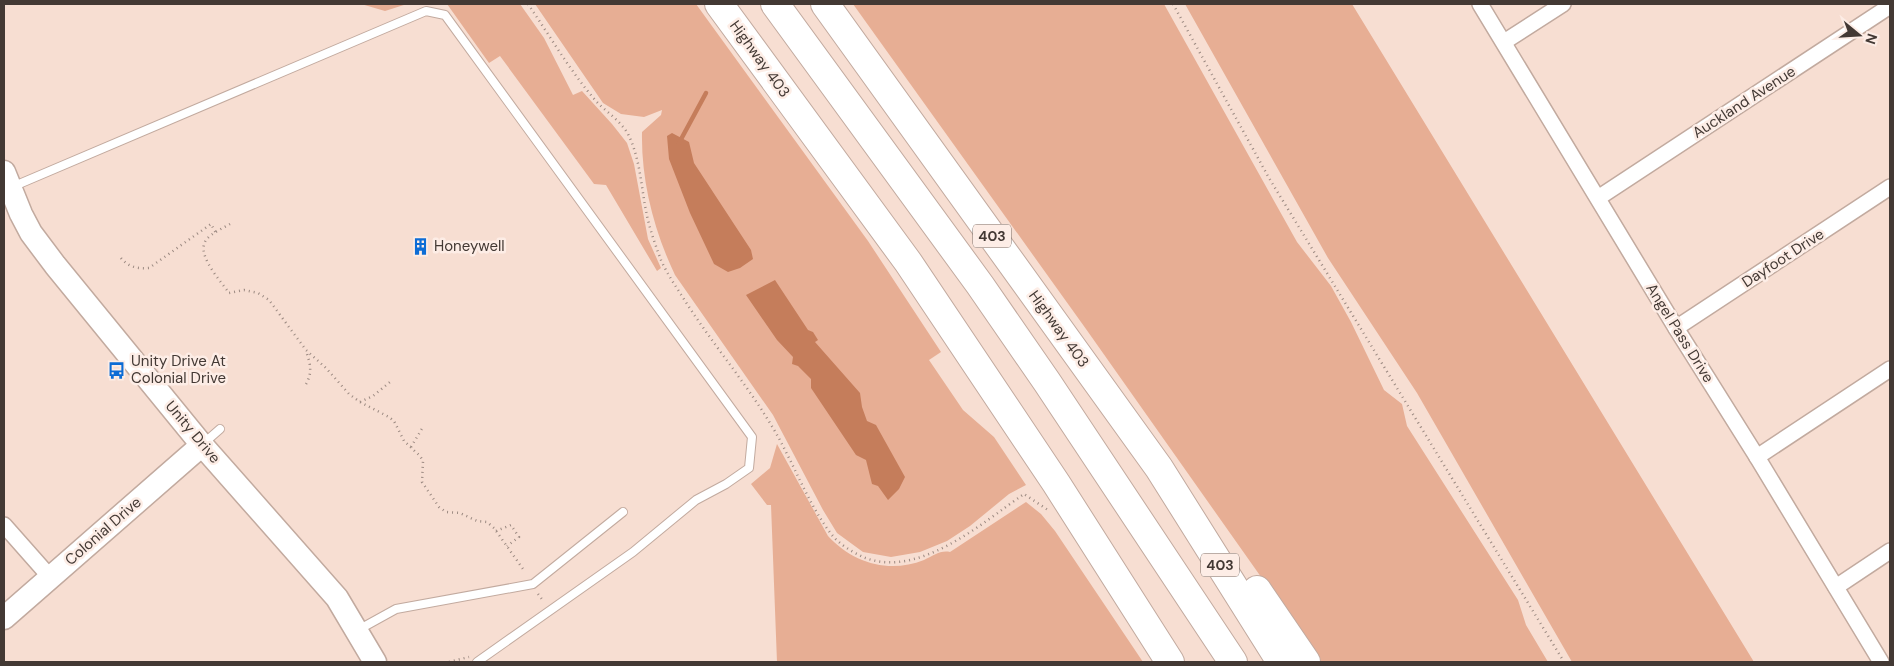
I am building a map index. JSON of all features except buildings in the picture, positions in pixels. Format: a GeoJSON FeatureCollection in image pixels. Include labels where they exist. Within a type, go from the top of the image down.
{"type":"FeatureCollection","features":[{"type":"Feature","properties":{"kind":"highway","name":"Highway 403"},"geometry":{"type":"LineString","coordinates":[[719,4],[914,270],[1056,483],[1170,662]]}},
{"type":"Feature","properties":{"kind":"highway"},"geometry":{"type":"LineString","coordinates":[[775,4],[980,285],[1233,662]]}},
{"type":"Feature","properties":{"kind":"highway","name":"Highway 403"},"geometry":{"type":"LineString","coordinates":[[825,4],[1159,468],[1281,662]]}},
{"type":"Feature","properties":{"kind":"highway"},"geometry":{"type":"LineString","coordinates":[[1159,468],[1222,538],[1306,662]]}},
{"type":"Feature","properties":{"kind":"street","name":"Angel Pass Drive"},"geometry":{"type":"LineString","coordinates":[[1480,4],[1881,662]]}},
{"type":"Feature","properties":{"kind":"street"},"geometry":{"type":"LineString","coordinates":[[1504,42],[1563,4]]}},
{"type":"Feature","properties":{"kind":"street","name":"Auckland Avenue"},"geometry":{"type":"LineString","coordinates":[[1598,198],[1890,6]]}},
{"type":"Feature","properties":{"kind":"street","name":"Unity Drive"},"geometry":{"type":"LineString","coordinates":[[6,180],[31,233],[54,265],[202,445],[337,598],[375,662]]}},
{"type":"Feature","properties":{"kind":"street","name":"Dayfoot Drive"},"geometry":{"type":"LineString","coordinates":[[1676,328],[1890,187]]}},
{"type":"Feature","properties":{"kind":"street"},"geometry":{"type":"LineString","coordinates":[[1757,457],[1890,369]]}},
{"type":"Feature","properties":{"kind":"street","name":"Colonial Drive"},"geometry":{"type":"LineString","coordinates":[[4,618],[202,445]]}},
{"type":"Feature","properties":{"kind":"street"},"geometry":{"type":"LineString","coordinates":[[4,524],[50,577]]}},
{"type":"Feature","properties":{"kind":"street"},"geometry":{"type":"LineString","coordinates":[[1836,587],[1890,551]]}},
{"type":"Feature","properties":{"kind":"lane"},"geometry":{"type":"LineString","coordinates":[[6,180],[114,142],[426,11],[445,15],[752,437],[749,468],[726,484],[696,500],[633,552],[477,662]]}},
{"type":"Feature","properties":{"kind":"lane"},"geometry":{"type":"LineString","coordinates":[[202,445],[220,429]]}},
{"type":"Feature","properties":{"kind":"lane"},"geometry":{"type":"LineString","coordinates":[[356,631],[396,609],[533,584],[623,512]]}},
{"type":"Feature","properties":{"kind":"path"},"geometry":{"type":"LineString","coordinates":[[528,4],[586,88],[626,131],[634,146],[646,213],[654,241],[669,276],[773,428],[815,507],[834,537],[862,557],[877,561],[900,562],[914,560],[952,542],[980,526],[1024,494],[1054,514]]}},
{"type":"Feature","properties":{"kind":"path"},"geometry":{"type":"LineString","coordinates":[[1174,4],[1269,178],[1564,662]]}},
{"type":"Feature","properties":{"kind":"path"},"geometry":{"type":"LineString","coordinates":[[121,258],[125,263],[132,266],[149,268],[210,224],[216,233]]}},
{"type":"Feature","properties":{"kind":"path"},"geometry":{"type":"LineString","coordinates":[[230,224],[206,239],[202,249],[204,257],[229,293],[244,290],[258,293],[269,300],[306,350],[326,368],[349,394],[389,417],[394,422],[404,441],[423,461],[422,482],[439,507],[446,512],[460,513],[477,521],[487,522],[496,530],[524,568]]}},
{"type":"Feature","properties":{"kind":"path"},"geometry":{"type":"LineString","coordinates":[[306,350],[311,371],[306,384]]}},
{"type":"Feature","properties":{"kind":"path"},"geometry":{"type":"LineString","coordinates":[[360,402],[373,396],[390,382]]}},
{"type":"Feature","properties":{"kind":"path"},"geometry":{"type":"LineString","coordinates":[[411,447],[423,427]]}},
{"type":"Feature","properties":{"kind":"path"},"geometry":{"type":"LineString","coordinates":[[496,530],[511,525],[519,538],[507,546]]}},
{"type":"Feature","properties":{"kind":"path"},"geometry":{"type":"LineString","coordinates":[[538,594],[545,603]]}},
{"type":"Feature","properties":{"kind":"shaded area"},"geometry":{"type":"Polygon","coordinates":[[[361,4],[407,4],[385,11],[361,4]]]}},
{"type":"Feature","properties":{"kind":"shaded area"},"geometry":{"type":"Polygon","coordinates":[[[447,4],[520,4],[544,38],[573,95],[582,91],[627,143],[634,164],[648,239],[661,268],[657,271],[606,185],[594,184],[500,56],[489,63],[447,4]]]}},
{"type":"Feature","properties":{"kind":"shaded area"},"geometry":{"type":"Polygon","coordinates":[[[535,4],[696,4],[868,241],[941,352],[929,360],[963,410],[994,437],[1026,485],[1009,494],[970,526],[947,541],[920,552],[891,557],[863,552],[837,533],[773,415],[675,275],[661,241],[650,205],[642,150],[642,132],[661,115],[662,110],[644,117],[621,114],[603,103],[535,4]]]}},
{"type":"Feature","properties":{"kind":"shaded area"},"geometry":{"type":"Polygon","coordinates":[[[853,4],[1164,4],[1297,242],[1331,286],[1384,390],[1402,404],[1407,426],[1518,600],[1526,625],[1548,662],[1321,662],[1086,329],[853,4]]]}},
{"type":"Feature","properties":{"kind":"shaded area"},"geometry":{"type":"Polygon","coordinates":[[[1185,4],[1352,4],[1754,662],[1572,662],[1417,393],[1328,258],[1185,4]]]}},
{"type":"Feature","properties":{"kind":"shaded area"},"geometry":{"type":"Polygon","coordinates":[[[672,133],[689,142],[694,163],[751,250],[753,259],[740,268],[728,272],[714,264],[690,213],[669,159],[667,136],[672,133]]]}},
{"type":"Feature","properties":{"kind":"shaded area"},"geometry":{"type":"Polygon","coordinates":[[[775,280],[808,330],[813,332],[818,340],[815,342],[860,393],[867,421],[876,425],[905,477],[899,489],[888,500],[878,486],[872,484],[866,460],[856,455],[811,388],[811,379],[798,366],[792,364],[793,357],[777,340],[746,295],[775,280]]]}},
{"type":"Feature","properties":{"kind":"shaded area"},"geometry":{"type":"Polygon","coordinates":[[[777,444],[828,536],[849,553],[872,563],[898,566],[924,560],[940,553],[950,552],[1026,502],[1041,514],[1055,531],[1143,662],[777,662],[771,505],[767,505],[751,484],[770,468],[777,444]]]}},
{"type":"Feature","properties":{"kind":"waterway"},"geometry":{"type":"LineString","coordinates":[[679,143],[706,93]]}},
{"type":"Feature","properties":{"kind":"place","name":"Honeywell"},"geometry":{"type":"Point","coordinates":[420,246]}},
{"type":"Feature","properties":{"kind":"place","name":"Unity Drive At Colonial Drive"},"geometry":{"type":"Point","coordinates":[117,370]}}]}
